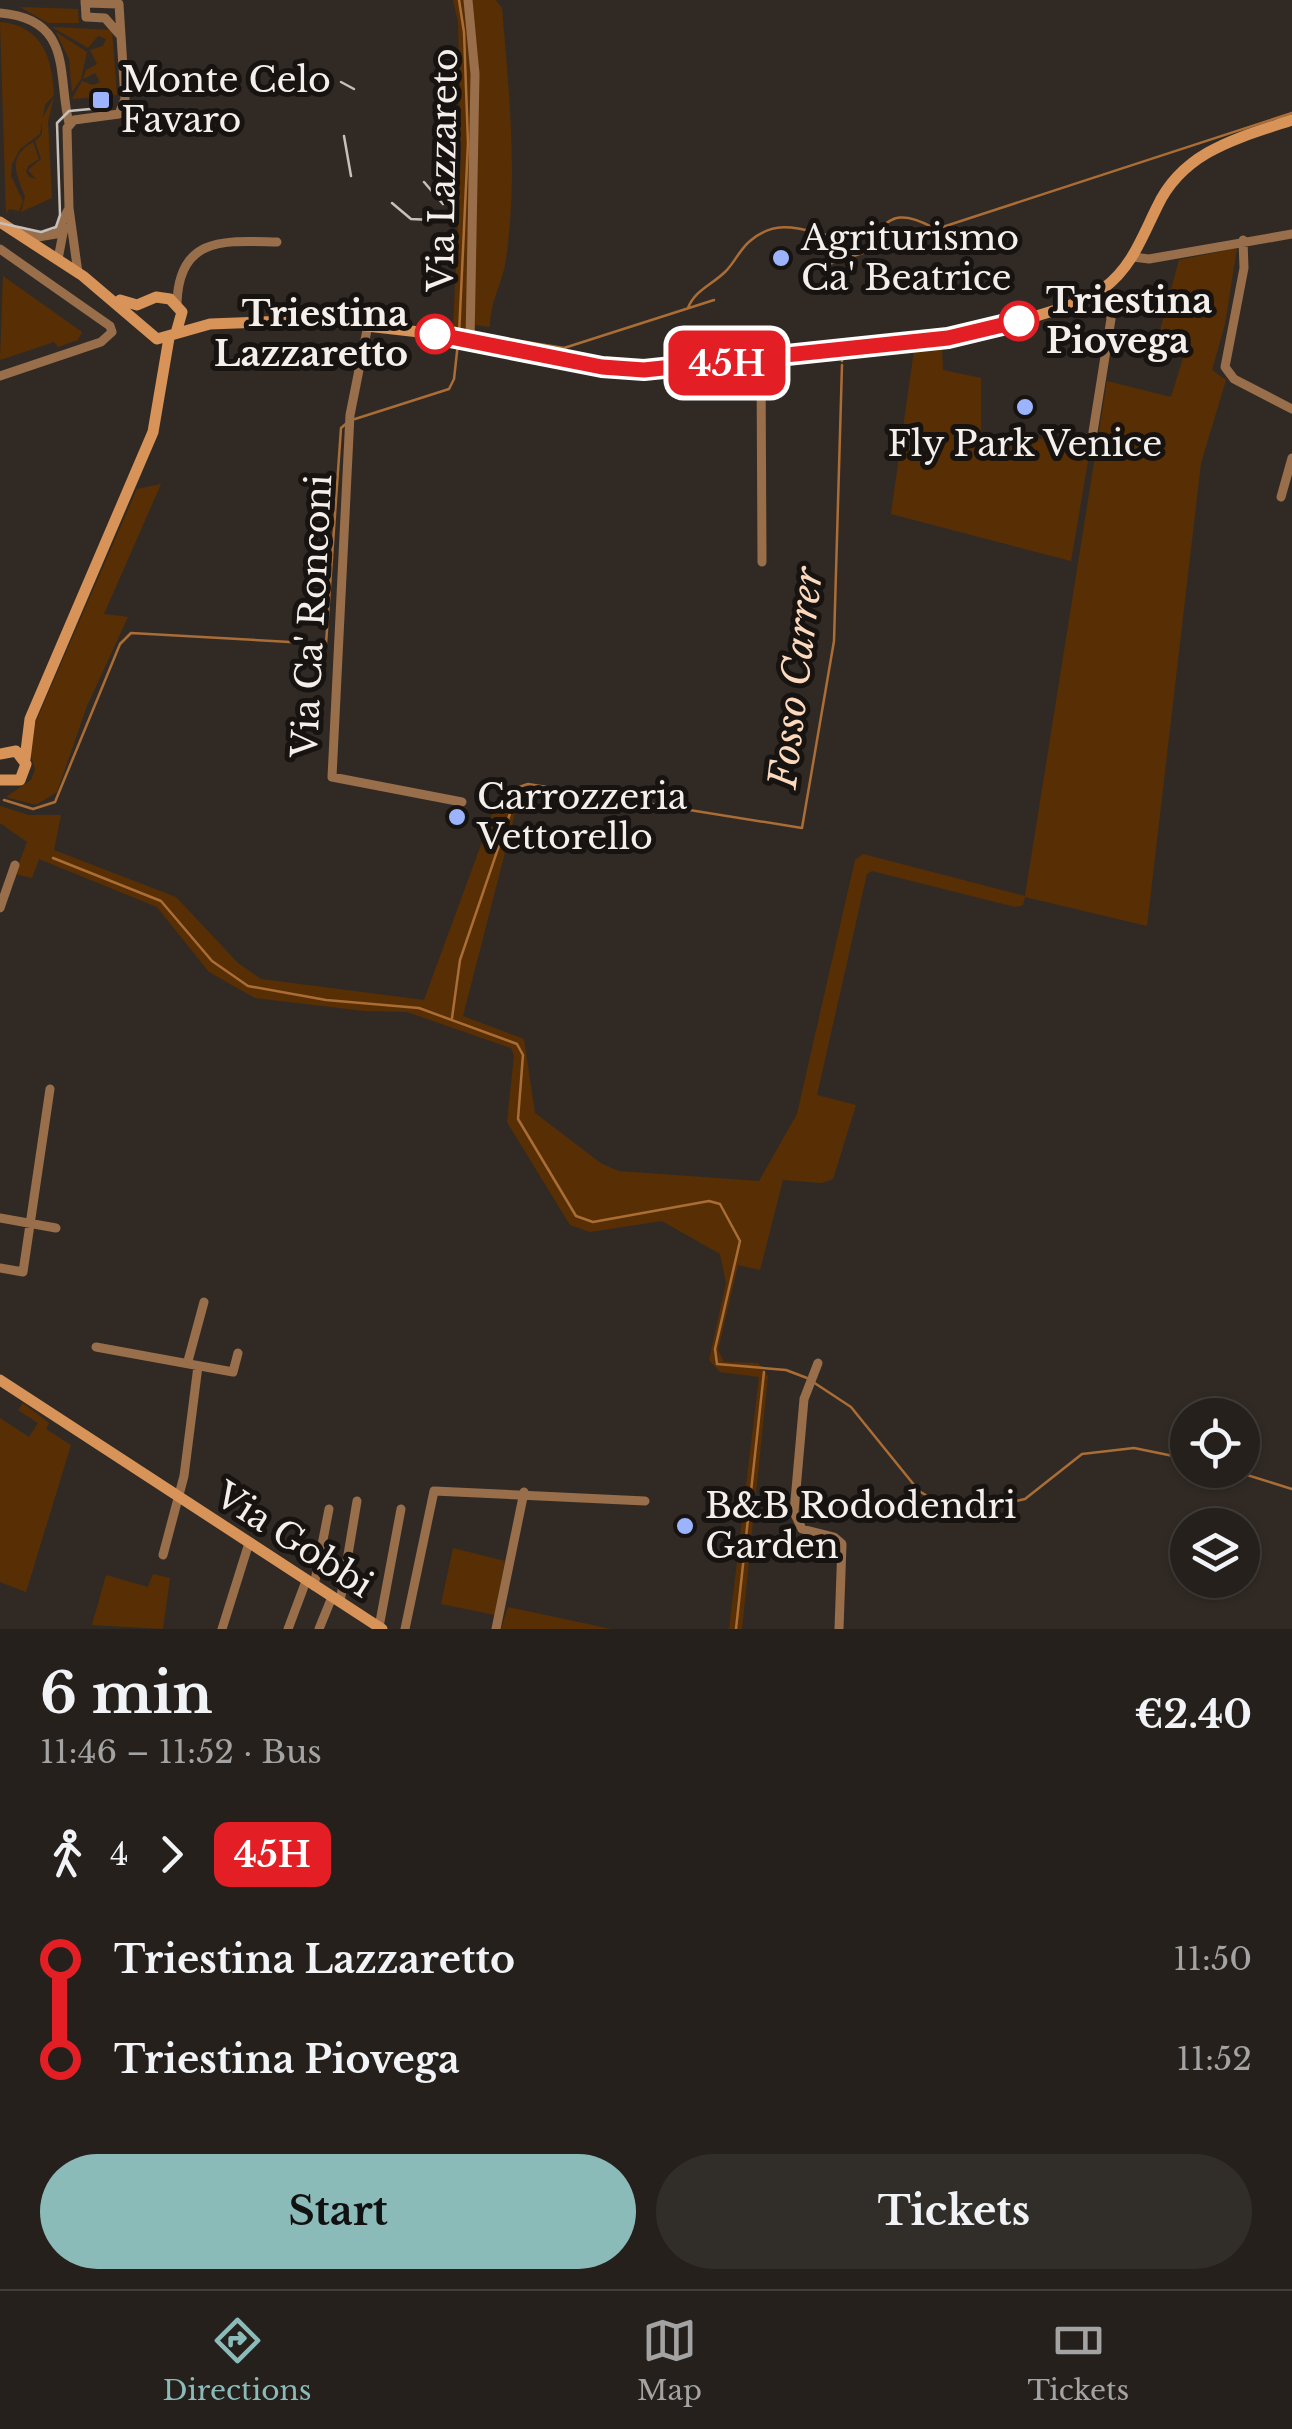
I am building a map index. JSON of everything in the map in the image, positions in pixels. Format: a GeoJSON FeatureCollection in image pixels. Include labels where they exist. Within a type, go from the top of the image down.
{"type":"FeatureCollection","features":[{"type":"Feature","properties":{"kind":"street","name":"Via Lazzareto"},"geometry":{"type":"LineString","coordinates":[[468,0],[475,74],[469,341]]}},
{"type":"Feature","properties":{"kind":"street"},"geometry":{"type":"LineString","coordinates":[[0,13],[29,20],[56,47],[62,126],[68,126],[122,111],[120,13],[115,2],[85,2],[86,17],[106,18],[120,13]]}},
{"type":"Feature","properties":{"kind":"street"},"geometry":{"type":"LineString","coordinates":[[106,18],[121,37]]}},
{"type":"Feature","properties":{"kind":"street"},"geometry":{"type":"LineString","coordinates":[[152,337],[172,336],[210,324],[279,318],[450,337],[631,370],[969,334],[1067,306],[1106,286],[1133,256],[1161,198],[1184,168],[1214,148],[1292,120]]}},
{"type":"Feature","properties":{"kind":"street"},"geometry":{"type":"LineString","coordinates":[[58,259],[66,250],[68,225],[68,126]]}},
{"type":"Feature","properties":{"kind":"street"},"geometry":{"type":"LineString","coordinates":[[6,224],[40,237],[56,234],[68,225]]}},
{"type":"Feature","properties":{"kind":"street"},"geometry":{"type":"LineString","coordinates":[[6,224],[128,304],[145,304],[162,297],[208,244],[277,242]]}},
{"type":"Feature","properties":{"kind":"street"},"geometry":{"type":"LineString","coordinates":[[68,225],[81,274],[89,286],[140,323],[152,337],[163,373]]}},
{"type":"Feature","properties":{"kind":"street"},"geometry":{"type":"LineString","coordinates":[[1133,256],[1149,259],[1292,234]]}},
{"type":"Feature","properties":{"kind":"street"},"geometry":{"type":"LineString","coordinates":[[1244,240],[1244,268],[1225,367],[1234,379],[1292,409]]}},
{"type":"Feature","properties":{"kind":"street"},"geometry":{"type":"LineString","coordinates":[[0,249],[112,329],[101,342],[0,376]]}},
{"type":"Feature","properties":{"kind":"street"},"geometry":{"type":"LineString","coordinates":[[0,797],[24,776],[30,719],[153,432],[182,277]]}},
{"type":"Feature","properties":{"kind":"street"},"geometry":{"type":"LineString","coordinates":[[1094,432],[1111,319],[1106,286]]}},
{"type":"Feature","properties":{"kind":"street"},"geometry":{"type":"LineString","coordinates":[[162,297],[210,324]]}},
{"type":"Feature","properties":{"kind":"street"},"geometry":{"type":"LineString","coordinates":[[140,323],[145,304]]}},
{"type":"Feature","properties":{"kind":"street","name":"Via Ca' Ronconi"},"geometry":{"type":"LineString","coordinates":[[368,325],[349,420],[332,778],[462,802]]}},
{"type":"Feature","properties":{"kind":"street"},"geometry":{"type":"LineString","coordinates":[[761,359],[762,562]]}},
{"type":"Feature","properties":{"kind":"street"},"geometry":{"type":"LineString","coordinates":[[1282,498],[1292,458]]}},
{"type":"Feature","properties":{"kind":"street"},"geometry":{"type":"LineString","coordinates":[[24,759],[3,752],[30,719]]}},
{"type":"Feature","properties":{"kind":"street"},"geometry":{"type":"LineString","coordinates":[[0,780],[15,782]]}},
{"type":"Feature","properties":{"kind":"street"},"geometry":{"type":"LineString","coordinates":[[0,908],[15,864]]}},
{"type":"Feature","properties":{"kind":"street"},"geometry":{"type":"LineString","coordinates":[[0,1268],[23,1272],[50,1089]]}},
{"type":"Feature","properties":{"kind":"street"},"geometry":{"type":"LineString","coordinates":[[0,1218],[56,1228]]}},
{"type":"Feature","properties":{"kind":"street"},"geometry":{"type":"LineString","coordinates":[[177,1496],[204,1302]]}},
{"type":"Feature","properties":{"kind":"street"},"geometry":{"type":"LineString","coordinates":[[96,1347],[233,1372],[238,1353]]}},
{"type":"Feature","properties":{"kind":"street"},"geometry":{"type":"LineString","coordinates":[[818,1363],[809,1379],[794,1512],[802,1529],[830,1535],[842,1544],[839,1629]]}},
{"type":"Feature","properties":{"kind":"street","name":"Via Gobbi"},"geometry":{"type":"LineString","coordinates":[[0,1380],[381,1628]]}},
{"type":"Feature","properties":{"kind":"street"},"geometry":{"type":"LineString","coordinates":[[405,1629],[434,1491],[524,1492],[645,1501]]}},
{"type":"Feature","properties":{"kind":"street"},"geometry":{"type":"LineString","coordinates":[[496,1629],[524,1492]]}},
{"type":"Feature","properties":{"kind":"street","name":"Via Gobbi"},"geometry":{"type":"LineString","coordinates":[[163,1555],[177,1496]]}},
{"type":"Feature","properties":{"kind":"street"},"geometry":{"type":"LineString","coordinates":[[319,1629],[336,1600],[358,1500]]}},
{"type":"Feature","properties":{"kind":"street"},"geometry":{"type":"LineString","coordinates":[[288,1629],[310,1583],[330,1509]]}},
{"type":"Feature","properties":{"kind":"street"},"geometry":{"type":"LineString","coordinates":[[381,1628],[401,1509]]}},
{"type":"Feature","properties":{"kind":"street"},"geometry":{"type":"LineString","coordinates":[[222,1629],[249,1543]]}},
{"type":"Feature","properties":{"kind":"shaded area"},"geometry":{"type":"Polygon","coordinates":[[[453,0],[496,0],[502,8],[510,102],[512,165],[506,259],[490,327],[475,325],[475,335],[453,330],[461,159],[458,22],[453,0]]]}},
{"type":"Feature","properties":{"kind":"shaded area"},"geometry":{"type":"Polygon","coordinates":[[[20,7],[78,9],[79,23],[48,23],[20,7]]]}},
{"type":"Feature","properties":{"kind":"shaded area"},"geometry":{"type":"Polygon","coordinates":[[[0,22],[26,30],[42,46],[51,69],[54,95],[45,105],[40,134],[20,149],[12,164],[11,176],[23,201],[19,211],[9,209],[6,214],[0,22]]]}},
{"type":"Feature","properties":{"kind":"shaded area"},"geometry":{"type":"Polygon","coordinates":[[[52,27],[112,30],[117,95],[72,99],[82,81],[93,85],[100,82],[95,73],[83,79],[86,70],[97,64],[90,50],[103,46],[106,39],[98,36],[88,48],[52,27]]]}},
{"type":"Feature","properties":{"kind":"shaded area"},"geometry":{"type":"Polygon","coordinates":[[[56,32],[87,52],[81,79],[72,92],[69,59],[56,32]]]}},
{"type":"Feature","properties":{"kind":"shaded area"},"geometry":{"type":"Polygon","coordinates":[[[54,97],[48,122],[52,198],[21,212],[25,197],[16,160],[33,142],[39,159],[28,166],[26,172],[36,179],[28,170],[41,159],[35,141],[42,134],[42,119],[54,97]]]}},
{"type":"Feature","properties":{"kind":"shaded area"},"geometry":{"type":"Polygon","coordinates":[[[1237,248],[1225,324],[1212,370],[1226,380],[1201,463],[1147,926],[1025,897],[1023,905],[1015,907],[872,871],[867,874],[817,1095],[856,1105],[833,1179],[822,1183],[783,1180],[760,1270],[738,1265],[718,1350],[724,1362],[758,1363],[768,1376],[742,1629],[729,1629],[759,1377],[720,1372],[709,1360],[726,1283],[720,1254],[662,1221],[590,1232],[570,1225],[507,1122],[514,1055],[511,1048],[407,1012],[255,998],[209,972],[157,907],[39,859],[32,878],[15,874],[27,842],[0,823],[0,806],[29,815],[61,815],[54,850],[176,897],[238,963],[261,979],[424,1000],[493,812],[505,793],[519,798],[463,1016],[524,1039],[535,1113],[602,1164],[619,1171],[759,1181],[797,1114],[855,860],[863,854],[1025,896],[1107,381],[1171,397],[1188,342],[1160,330],[1179,260],[1237,248]]]}},
{"type":"Feature","properties":{"kind":"shaded area"},"geometry":{"type":"Polygon","coordinates":[[[3,276],[82,332],[78,340],[58,347],[54,342],[0,360],[3,276]]]}},
{"type":"Feature","properties":{"kind":"shaded area"},"geometry":{"type":"Polygon","coordinates":[[[942,348],[943,370],[981,378],[981,446],[1093,432],[1071,561],[891,514],[914,350],[942,348]]]}},
{"type":"Feature","properties":{"kind":"shaded area"},"geometry":{"type":"Polygon","coordinates":[[[161,484],[104,614],[128,617],[87,706],[57,792],[36,805],[6,797],[31,780],[35,769],[27,742],[137,489],[161,484]]]}},
{"type":"Feature","properties":{"kind":"shaded area"},"geometry":{"type":"Polygon","coordinates":[[[23,1403],[49,1423],[46,1429],[71,1445],[26,1592],[0,1582],[0,1418],[29,1437],[38,1423],[18,1410],[23,1403]]]}},
{"type":"Feature","properties":{"kind":"shaded area"},"geometry":{"type":"Polygon","coordinates":[[[453,1548],[505,1561],[495,1615],[441,1604],[453,1548]]]}},
{"type":"Feature","properties":{"kind":"shaded area"},"geometry":{"type":"Polygon","coordinates":[[[153,1574],[170,1578],[163,1629],[92,1625],[106,1575],[148,1587],[153,1574]]]}},
{"type":"Feature","properties":{"kind":"shaded area"},"geometry":{"type":"Polygon","coordinates":[[[508,1607],[611,1629],[501,1629],[508,1607]]]}},
{"type":"Feature","properties":{"kind":"waterway"},"geometry":{"type":"LineString","coordinates":[[459,0],[468,143],[459,335]]}},
{"type":"Feature","properties":{"kind":"waterway"},"geometry":{"type":"LineString","coordinates":[[823,266],[1292,113]]}},
{"type":"Feature","properties":{"kind":"waterway"},"geometry":{"type":"LineString","coordinates":[[688,308],[699,292],[726,271],[746,244],[763,232],[789,227],[854,238],[904,217],[932,227]]}},
{"type":"Feature","properties":{"kind":"waterway"},"geometry":{"type":"LineString","coordinates":[[476,334],[564,348],[714,300]]}},
{"type":"Feature","properties":{"kind":"waterway"},"geometry":{"type":"LineString","coordinates":[[355,419],[449,389],[458,343]]}},
{"type":"Feature","properties":{"kind":"waterway","name":"Fosso Carrer"},"geometry":{"type":"LineString","coordinates":[[452,1018],[460,960],[519,787],[528,784],[802,828],[834,641],[842,365]]}},
{"type":"Feature","properties":{"kind":"waterway"},"geometry":{"type":"LineString","coordinates":[[4,800],[33,809],[55,802],[120,644],[131,633],[326,644],[341,428],[348,422]]}},
{"type":"Feature","properties":{"kind":"waterway"},"geometry":{"type":"LineString","coordinates":[[53,858],[161,901],[212,961],[248,986],[326,1000],[419,1008],[517,1044],[523,1055],[518,1119],[576,1216],[593,1222],[709,1201],[720,1204],[740,1241],[715,1349],[717,1364],[786,1370],[807,1378],[851,1407],[919,1491],[957,1514],[1025,1499],[1082,1454],[1134,1448],[1170,1455]]}},
{"type":"Feature","properties":{"kind":"waterway"},"geometry":{"type":"LineString","coordinates":[[736,1629],[764,1372]]}},
{"type":"Feature","properties":{"kind":"waterway"},"geometry":{"type":"LineString","coordinates":[[1260,1479],[1292,1489]]}},
{"type":"Feature","properties":{"kind":"tram line"},"geometry":{"type":"LineString","coordinates":[[341,82],[354,89]]}},
{"type":"Feature","properties":{"kind":"tram line"},"geometry":{"type":"LineString","coordinates":[[0,223],[41,232],[56,227],[60,215],[57,123],[69,111],[101,108]]}},
{"type":"Feature","properties":{"kind":"tram line"},"geometry":{"type":"LineString","coordinates":[[344,136],[351,176]]}},
{"type":"Feature","properties":{"kind":"tram line"},"geometry":{"type":"LineString","coordinates":[[435,170],[443,181]]}},
{"type":"Feature","properties":{"kind":"tram line"},"geometry":{"type":"LineString","coordinates":[[424,182],[443,204]]}},
{"type":"Feature","properties":{"kind":"tram line"},"geometry":{"type":"LineString","coordinates":[[392,203],[411,219],[433,220]]}},
{"type":"Feature","properties":{"kind":"bus line","name":"45H"},"geometry":{"type":"LineString","coordinates":[[435,334],[618,370],[644,370],[948,338],[1019,321]]}},
{"type":"Feature","properties":{"kind":"place","name":"Monte Celo Favaro"},"geometry":{"type":"Point","coordinates":[101,100]}},
{"type":"Feature","properties":{"kind":"place","name":"Agriturismo Ca' Beatrice"},"geometry":{"type":"Point","coordinates":[781,258]}},
{"type":"Feature","properties":{"kind":"place","name":"Triestina Piovega"},"geometry":{"type":"Point","coordinates":[1019,321]}},
{"type":"Feature","properties":{"kind":"place","name":"Triestina Lazzaretto"},"geometry":{"type":"Point","coordinates":[435,334]}},
{"type":"Feature","properties":{"kind":"place","name":"Fly Park Venice"},"geometry":{"type":"Point","coordinates":[1025,407]}},
{"type":"Feature","properties":{"kind":"place","name":"Carrozzeria Vettorello"},"geometry":{"type":"Point","coordinates":[457,817]}},
{"type":"Feature","properties":{"kind":"place","name":"B&B Rododendri Garden"},"geometry":{"type":"Point","coordinates":[685,1526]}}]}
